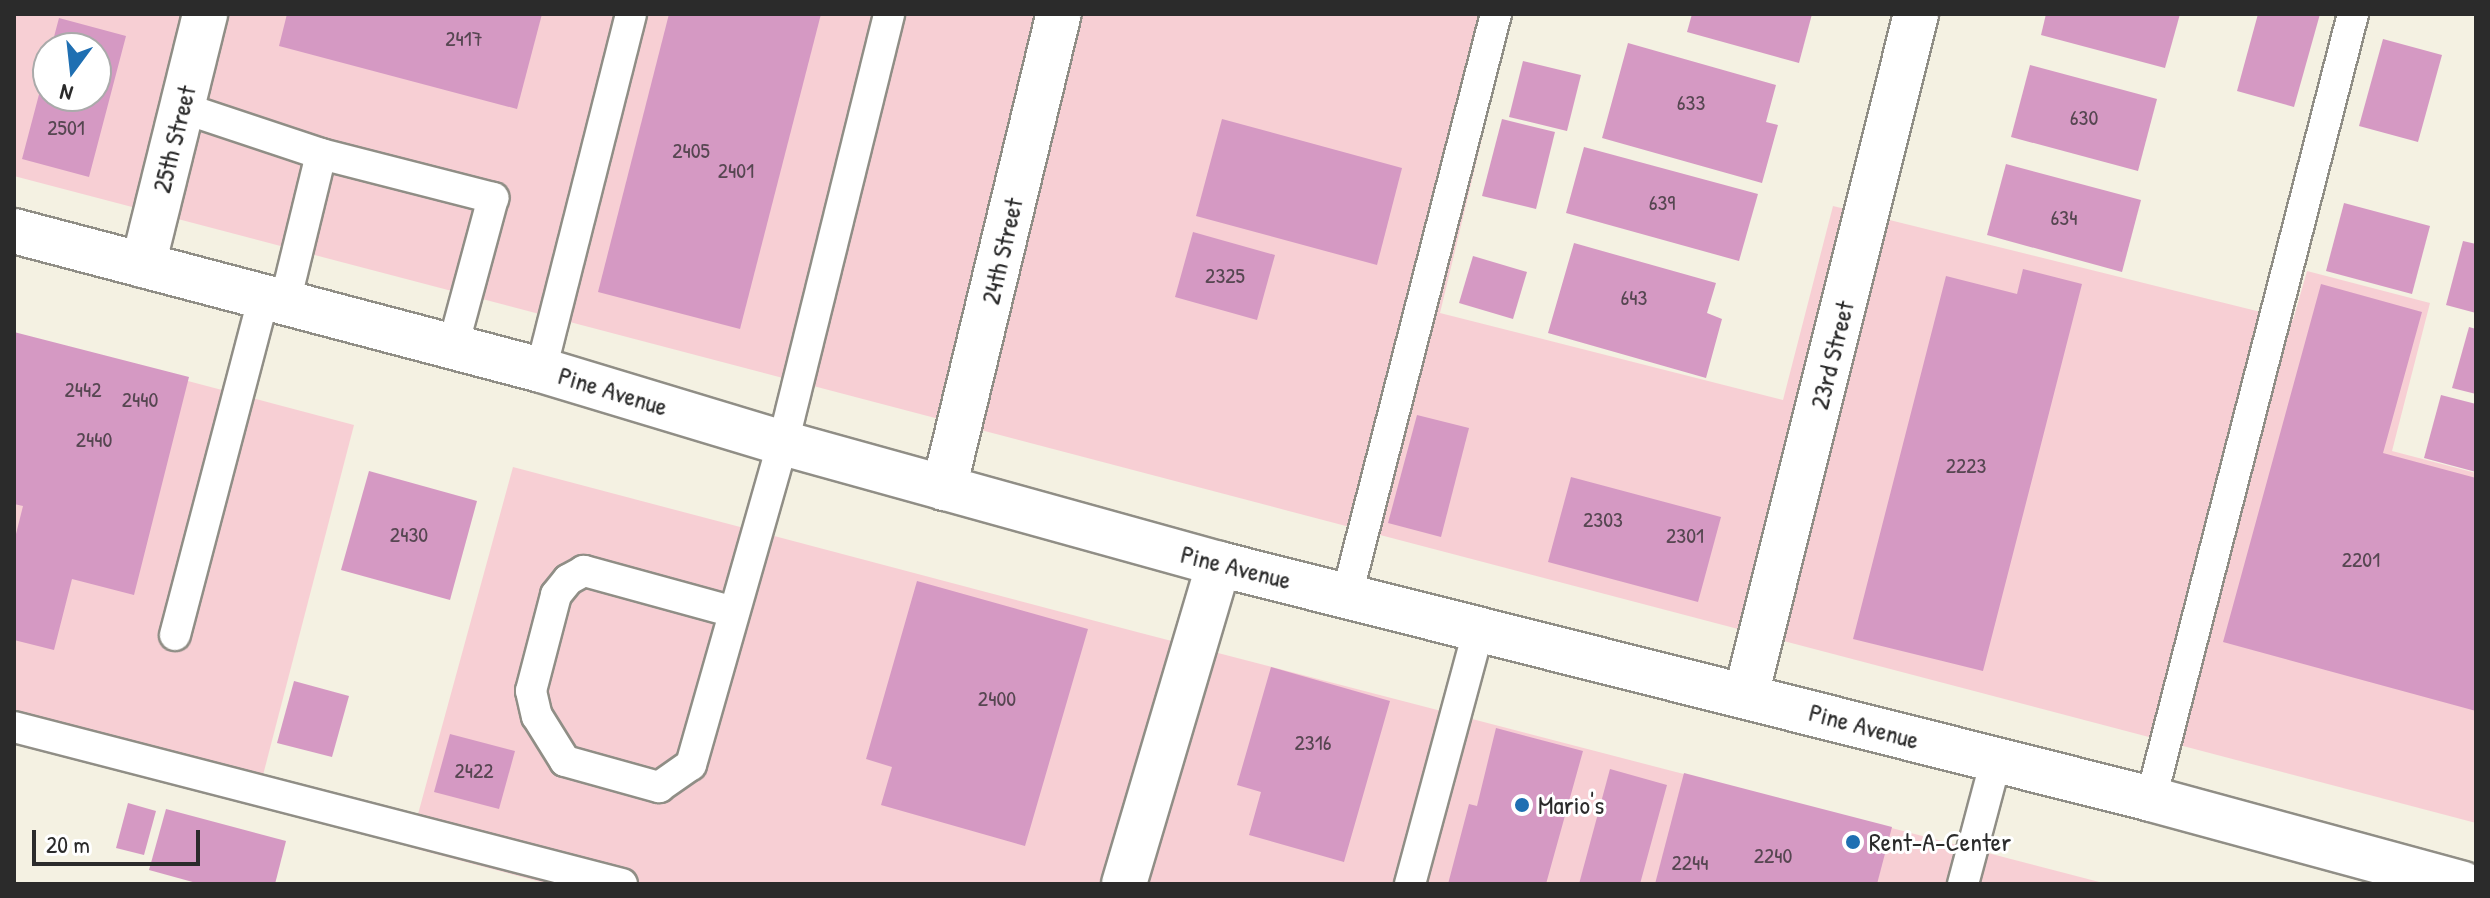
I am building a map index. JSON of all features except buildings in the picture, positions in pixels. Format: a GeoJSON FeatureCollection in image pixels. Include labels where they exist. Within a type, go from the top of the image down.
{"type":"FeatureCollection","features":[{"type":"Feature","properties":{"kind":"main road","name":"25th Street"},"geometry":{"type":"LineString","coordinates":[[143,265],[205,14]]}},
{"type":"Feature","properties":{"kind":"main road","name":"24th Street"},"geometry":{"type":"LineString","coordinates":[[944,488],[1059,14]]}},
{"type":"Feature","properties":{"kind":"main road","name":"23rd Street"},"geometry":{"type":"LineString","coordinates":[[1746,695],[1916,14]]}},
{"type":"Feature","properties":{"kind":"main road","name":"Pine Avenue"},"geometry":{"type":"LineString","coordinates":[[14,231],[541,370],[783,443],[1219,564],[2151,799],[2463,884]]}},
{"type":"Feature","properties":{"kind":"main road"},"geometry":{"type":"LineString","coordinates":[[1124,884],[1219,564]]}},
{"type":"Feature","properties":{"kind":"lane"},"geometry":{"type":"LineString","coordinates":[[541,370],[631,14]]}},
{"type":"Feature","properties":{"kind":"lane"},"geometry":{"type":"LineString","coordinates":[[734,612],[584,571],[568,580],[556,595],[531,691],[537,716],[565,761],[659,787],[679,778],[691,765],[783,443],[889,14]]}},
{"type":"Feature","properties":{"kind":"lane"},"geometry":{"type":"LineString","coordinates":[[1347,595],[1496,14]]}},
{"type":"Feature","properties":{"kind":"lane"},"geometry":{"type":"LineString","coordinates":[[2151,799],[2353,14]]}},
{"type":"Feature","properties":{"kind":"lane"},"geometry":{"type":"LineString","coordinates":[[183,108],[321,154],[493,198],[453,346]]}},
{"type":"Feature","properties":{"kind":"lane"},"geometry":{"type":"LineString","coordinates":[[175,635],[274,299],[321,154]]}},
{"type":"Feature","properties":{"kind":"lane"},"geometry":{"type":"LineString","coordinates":[[1410,884],[1479,629]]}},
{"type":"Feature","properties":{"kind":"lane"},"geometry":{"type":"LineString","coordinates":[[14,727],[622,884]]}},
{"type":"Feature","properties":{"kind":"lane"},"geometry":{"type":"LineString","coordinates":[[1963,884],[1996,760]]}},
{"type":"Feature","properties":{"kind":"shaded area"},"geometry":{"type":"Polygon","coordinates":[[[14,14],[1512,14],[1440,313],[1783,400],[1833,206],[2293,320],[2307,271],[2430,303],[2392,451],[2476,473],[2476,823],[14,176],[14,14]]]}},
{"type":"Feature","properties":{"kind":"shaded area"},"geometry":{"type":"Polygon","coordinates":[[[14,335],[354,425],[255,806],[14,743],[14,335]]]}},
{"type":"Feature","properties":{"kind":"shaded area"},"geometry":{"type":"Polygon","coordinates":[[[513,467],[2107,884],[549,884],[409,847],[513,467]]]}},
{"type":"Feature","properties":{"kind":"place","name":"Mario's"},"geometry":{"type":"Point","coordinates":[1522,805]}},
{"type":"Feature","properties":{"kind":"place","name":"Rent-A-Center"},"geometry":{"type":"Point","coordinates":[1853,842]}}]}
